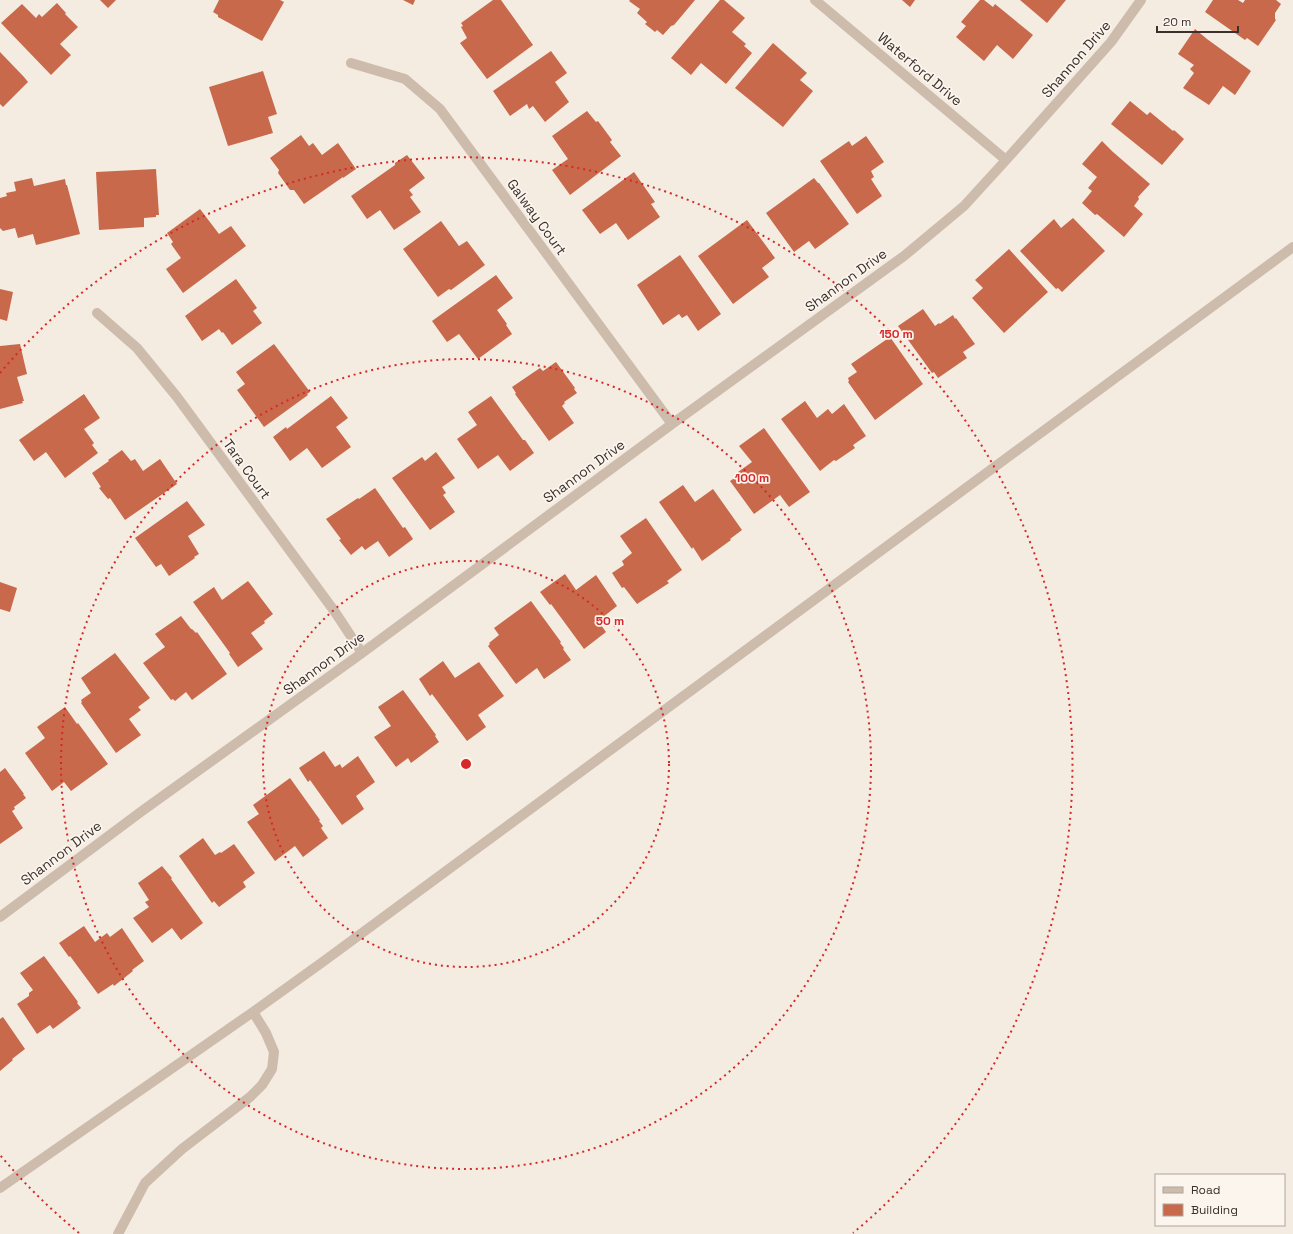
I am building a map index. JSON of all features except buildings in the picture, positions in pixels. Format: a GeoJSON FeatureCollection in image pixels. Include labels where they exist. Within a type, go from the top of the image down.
{"type":"FeatureCollection","features":[{"type":"Feature","properties":{"kind":"street","name":"Waterford Drive"},"geometry":{"type":"LineString","coordinates":[[815,0],[1006,160]]}},
{"type":"Feature","properties":{"kind":"street","name":"Shannon Drive"},"geometry":{"type":"LineString","coordinates":[[0,917],[142,811],[362,653],[672,424],[904,256],[964,206],[1111,42],[1141,0]]}},
{"type":"Feature","properties":{"kind":"street","name":"Galway Court"},"geometry":{"type":"LineString","coordinates":[[351,63],[405,79],[440,109],[672,424]]}},
{"type":"Feature","properties":{"kind":"street"},"geometry":{"type":"LineString","coordinates":[[0,1188],[253,1012],[350,942],[1293,246]]}},
{"type":"Feature","properties":{"kind":"street","name":"Tara Court"},"geometry":{"type":"LineString","coordinates":[[97,313],[137,348],[177,397],[335,612],[362,653]]}},
{"type":"Feature","properties":{"kind":"street"},"geometry":{"type":"LineString","coordinates":[[118,1234],[145,1183],[182,1149],[250,1097],[262,1085],[272,1069],[274,1052],[266,1033],[253,1012]]}}]}
